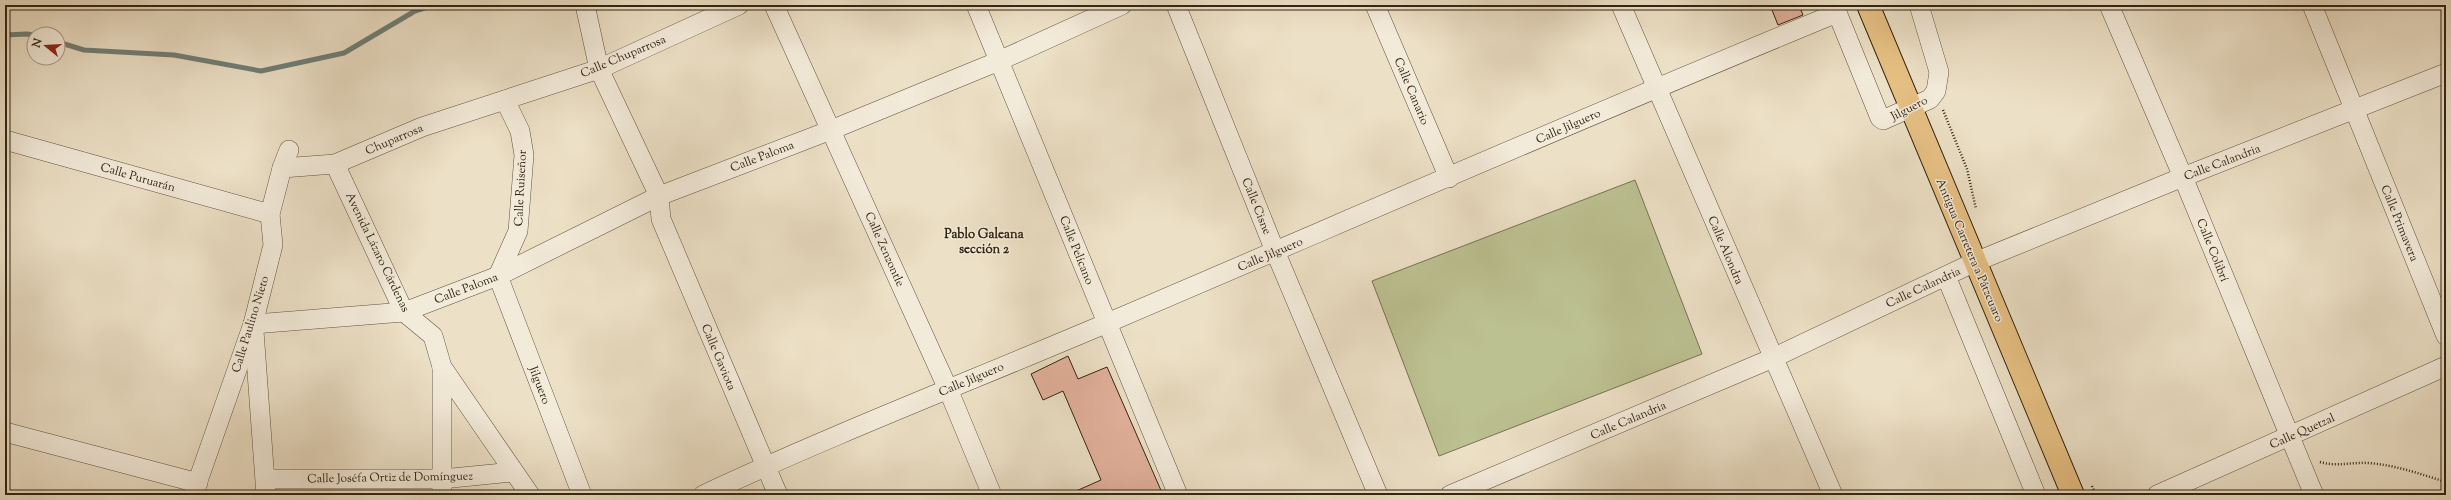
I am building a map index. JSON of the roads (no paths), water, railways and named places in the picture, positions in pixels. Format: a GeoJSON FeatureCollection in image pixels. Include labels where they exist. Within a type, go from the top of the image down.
{"type":"FeatureCollection","features":[{"type":"Feature","properties":{"kind":"main road","name":"Antigua Carretera a Pátzcuaro"},"geometry":{"type":"LineString","coordinates":[[1868,5],[2073,495]]}},
{"type":"Feature","properties":{"kind":"street","name":"Calle Gaviota"},"geometry":{"type":"LineString","coordinates":[[585,5],[599,69],[659,196],[661,219],[778,495]]}},
{"type":"Feature","properties":{"kind":"street","name":"Calle Chuparrosa"},"geometry":{"type":"LineString","coordinates":[[505,100],[599,69],[739,5]]}},
{"type":"Feature","properties":{"kind":"street","name":"Calle Zenzontle"},"geometry":{"type":"LineString","coordinates":[[774,5],[948,389],[992,495]]}},
{"type":"Feature","properties":{"kind":"street","name":"Calle Pelícano"},"geometry":{"type":"LineString","coordinates":[[976,5],[1178,495]]}},
{"type":"Feature","properties":{"kind":"street","name":"Calle Paloma"},"geometry":{"type":"LineString","coordinates":[[253,324],[404,312],[498,276],[640,207],[659,196],[831,130],[999,61],[1122,5]]}},
{"type":"Feature","properties":{"kind":"street","name":"Calle Cisne"},"geometry":{"type":"LineString","coordinates":[[1176,5],[1275,251],[1378,495]]}},
{"type":"Feature","properties":{"kind":"street","name":"Calle Canario"},"geometry":{"type":"LineString","coordinates":[[1375,5],[1449,178]]}},
{"type":"Feature","properties":{"kind":"street","name":"Calle Alondra"},"geometry":{"type":"LineString","coordinates":[[1621,5],[1833,495]]}},
{"type":"Feature","properties":{"kind":"street","name":"Jilguero"},"geometry":{"type":"LineString","coordinates":[[1835,9],[1880,118],[1888,119],[1930,99],[1936,90],[1939,72],[1918,5]]}},
{"type":"Feature","properties":{"kind":"street","name":"Calle Colibrí"},"geometry":{"type":"LineString","coordinates":[[2109,5],[2183,177],[2314,495]]}},
{"type":"Feature","properties":{"kind":"street","name":"Calle Primavera"},"geometry":{"type":"LineString","coordinates":[[2312,5],[2446,336]]}},
{"type":"Feature","properties":{"kind":"street","name":"Calle Jilguero"},"geometry":{"type":"LineString","coordinates":[[703,495],[766,466],[1449,178],[1835,9]]}},
{"type":"Feature","properties":{"kind":"street","name":"Calle Calandria"},"geometry":{"type":"LineString","coordinates":[[1450,495],[1773,358],[1975,262],[2183,177],[2446,74]]}},
{"type":"Feature","properties":{"kind":"street","name":"Chuparrosa"},"geometry":{"type":"LineString","coordinates":[[282,168],[335,164],[422,127],[505,100]]}},
{"type":"Feature","properties":{"kind":"street","name":"Calle Ruiseñor"},"geometry":{"type":"LineString","coordinates":[[498,276],[518,231],[524,154],[520,131],[505,100]]}},
{"type":"Feature","properties":{"kind":"street","name":"Calle Puruarán"},"geometry":{"type":"LineString","coordinates":[[5,140],[270,214]]}},
{"type":"Feature","properties":{"kind":"street","name":"Calle Paulino Nieto"},"geometry":{"type":"LineString","coordinates":[[196,489],[253,324],[273,245],[270,214],[282,168],[289,150]]}},
{"type":"Feature","properties":{"kind":"street","name":"Avenida Lázaro Cárdenas"},"geometry":{"type":"LineString","coordinates":[[335,164],[404,312],[432,336],[442,367],[530,495]]}},
{"type":"Feature","properties":{"kind":"street"},"geometry":{"type":"LineString","coordinates":[[640,207],[661,219]]}},
{"type":"Feature","properties":{"kind":"street","name":"Jilguero"},"geometry":{"type":"LineString","coordinates":[[498,276],[582,495]]}},
{"type":"Feature","properties":{"kind":"street"},"geometry":{"type":"LineString","coordinates":[[1946,276],[2036,495]]}},
{"type":"Feature","properties":{"kind":"street"},"geometry":{"type":"LineString","coordinates":[[253,324],[266,487]]}},
{"type":"Feature","properties":{"kind":"street","name":"Calle Quetzal"},"geometry":{"type":"LineString","coordinates":[[2157,495],[2446,366]]}},
{"type":"Feature","properties":{"kind":"street"},"geometry":{"type":"LineString","coordinates":[[442,367],[442,487]]}},
{"type":"Feature","properties":{"kind":"street"},"geometry":{"type":"LineString","coordinates":[[5,432],[196,489]]}},
{"type":"Feature","properties":{"kind":"street","name":"Calle Joséfa Ortiz de Domínguez"},"geometry":{"type":"LineString","coordinates":[[266,487],[442,487],[513,472]]}},
{"type":"Feature","properties":{"kind":"waterway"},"geometry":{"type":"LineString","coordinates":[[66,44],[84,50],[174,55],[261,71],[344,53],[415,11],[434,5]]}},
{"type":"Feature","properties":{"kind":"waterway"},"geometry":{"type":"LineString","coordinates":[[5,35],[26,34]]}},
{"type":"Feature","properties":{"kind":"district","name":"Pablo Galeana sección 2"},"geometry":{"type":"Point","coordinates":[984,240]}}]}
